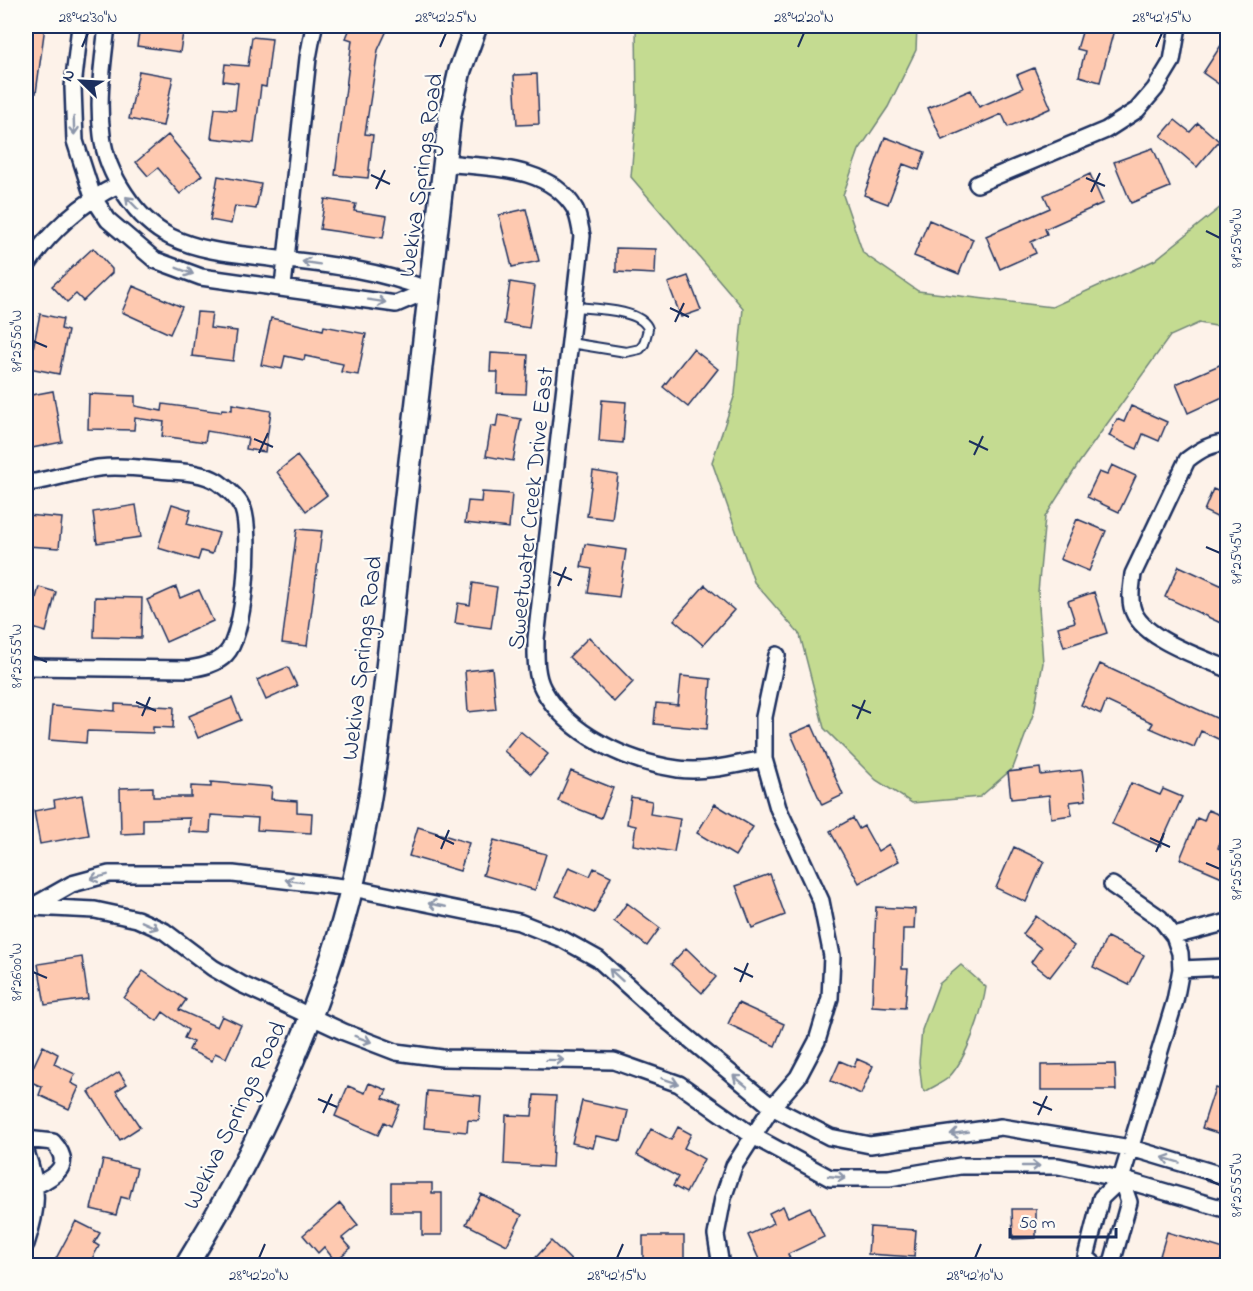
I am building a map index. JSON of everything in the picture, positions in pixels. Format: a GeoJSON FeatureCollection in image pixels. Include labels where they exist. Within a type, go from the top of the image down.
{"type":"FeatureCollection","features":[{"type":"Feature","properties":{"kind":"main road","name":"Wekiva Springs Road"},"geometry":{"type":"LineString","coordinates":[[186,1266],[258,1135],[309,1015],[352,888],[370,791],[386,670],[450,114],[460,70],[476,26]]}},
{"type":"Feature","properties":{"kind":"street"},"geometry":{"type":"LineString","coordinates":[[80,26],[73,87],[75,141],[93,197],[108,220],[155,260],[201,277],[283,286],[396,304],[429,290]]}},
{"type":"Feature","properties":{"kind":"street"},"geometry":{"type":"LineString","coordinates":[[107,26],[100,88],[102,136],[118,185],[129,202],[169,236],[207,251],[393,276],[429,290]]}},
{"type":"Feature","properties":{"kind":"street"},"geometry":{"type":"LineString","coordinates":[[283,286],[308,58],[314,26]]}},
{"type":"Feature","properties":{"kind":"street"},"geometry":{"type":"LineString","coordinates":[[978,184],[1106,130],[1137,110],[1155,89],[1172,61],[1178,26]]}},
{"type":"Feature","properties":{"kind":"street","name":"Sweetwater Creek Drive East"},"geometry":{"type":"LineString","coordinates":[[445,164],[518,172],[542,179],[562,193],[576,210],[582,236],[536,639],[536,666],[542,689],[573,724],[597,741],[638,760],[679,769],[717,768],[764,759]]}},
{"type":"Feature","properties":{"kind":"street"},"geometry":{"type":"LineString","coordinates":[[26,267],[57,229],[93,197],[118,185]]}},
{"type":"Feature","properties":{"kind":"street"},"geometry":{"type":"LineString","coordinates":[[1227,443],[1217,443],[1200,450],[1187,460],[1133,574],[1130,594],[1132,609],[1141,624],[1160,638],[1227,669]]}},
{"type":"Feature","properties":{"kind":"street"},"geometry":{"type":"LineString","coordinates":[[26,482],[36,482],[98,468],[117,467],[196,473],[216,480],[231,492],[242,507],[247,526],[242,621],[226,655],[208,665],[189,669],[26,667]]}},
{"type":"Feature","properties":{"kind":"street"},"geometry":{"type":"LineString","coordinates":[[721,1266],[716,1235],[723,1198],[734,1166],[772,1107],[798,1077],[817,1041],[830,998],[832,956],[821,901],[778,808],[764,759],[764,717],[777,655]]}},
{"type":"Feature","properties":{"kind":"street"},"geometry":{"type":"LineString","coordinates":[[27,904],[72,884],[109,874],[233,874],[352,888],[519,921],[562,939],[598,959],[659,1014],[772,1107],[830,1137],[870,1145],[1001,1127],[1131,1148],[1227,1177]]}},
{"type":"Feature","properties":{"kind":"street"},"geometry":{"type":"LineString","coordinates":[[1096,1266],[1086,1257],[1101,1198],[1122,1179],[1175,1000],[1181,969],[1180,953],[1174,936],[1160,918],[1112,885]]}},
{"type":"Feature","properties":{"kind":"street"},"geometry":{"type":"LineString","coordinates":[[27,904],[95,910],[137,919],[164,932],[213,968],[241,984],[344,1032],[396,1052],[442,1058],[614,1061],[680,1084],[753,1136],[830,1178],[890,1178],[960,1166],[1058,1166],[1122,1179],[1227,1210]]}},
{"type":"Feature","properties":{"kind":"street"},"geometry":{"type":"LineString","coordinates":[[1174,936],[1227,922]]}},
{"type":"Feature","properties":{"kind":"street"},"geometry":{"type":"LineString","coordinates":[[1181,969],[1227,967]]}},
{"type":"Feature","properties":{"kind":"street"},"geometry":{"type":"LineString","coordinates":[[26,1139],[54,1142],[63,1156],[62,1166],[53,1177],[35,1186]]}},
{"type":"Feature","properties":{"kind":"street"},"geometry":{"type":"LineString","coordinates":[[26,1152],[35,1176],[36,1215],[26,1244]]}},
{"type":"Feature","properties":{"kind":"street"},"geometry":{"type":"LineString","coordinates":[[1106,1266],[1112,1263],[1129,1202],[1122,1179]]}},
{"type":"Feature","properties":{"kind":"lane"},"geometry":{"type":"LineString","coordinates":[[570,343],[632,351],[644,344],[648,329],[642,320],[628,314],[574,307]]}},
{"type":"Feature","properties":{"kind":"green space"},"geometry":{"type":"Polygon","coordinates":[[[636,26],[917,26],[916,50],[888,107],[859,150],[843,195],[863,253],[918,291],[1052,307],[1155,260],[1227,202],[1227,328],[1199,323],[1170,336],[1079,463],[1045,517],[1038,592],[1043,663],[1034,712],[1013,768],[980,797],[912,803],[876,780],[824,728],[800,635],[754,582],[712,462],[735,394],[743,308],[631,177],[637,104],[636,26]]]}},
{"type":"Feature","properties":{"kind":"green space"},"geometry":{"type":"Polygon","coordinates":[[[961,965],[986,987],[981,1009],[968,1047],[956,1069],[947,1079],[925,1092],[922,1088],[919,1062],[922,1030],[939,984],[961,965]]]}},
{"type":"Feature","properties":{"kind":"building"},"geometry":{"type":"Polygon","coordinates":[[[26,26],[45,26],[36,93],[26,91],[26,26]]]}},
{"type":"Feature","properties":{"kind":"building"},"geometry":{"type":"Polygon","coordinates":[[[140,26],[184,26],[180,52],[137,46],[140,26]]]}},
{"type":"Feature","properties":{"kind":"building"},"geometry":{"type":"Polygon","coordinates":[[[351,26],[389,26],[378,50],[365,134],[373,135],[368,178],[335,175],[352,40],[346,38],[351,26]]]}},
{"type":"Feature","properties":{"kind":"building"},"geometry":{"type":"Polygon","coordinates":[[[1092,26],[1115,26],[1100,82],[1079,76],[1085,51],[1077,49],[1083,29],[1090,31],[1092,26]]]}},
{"type":"Feature","properties":{"kind":"building"},"geometry":{"type":"Polygon","coordinates":[[[1227,36],[1227,74],[1220,85],[1203,73],[1227,36]]]}},
{"type":"Feature","properties":{"kind":"building"},"geometry":{"type":"Polygon","coordinates":[[[252,37],[272,39],[266,87],[261,86],[254,143],[211,138],[215,108],[235,110],[238,83],[223,81],[225,64],[248,66],[252,37]]]}},
{"type":"Feature","properties":{"kind":"building"},"geometry":{"type":"Polygon","coordinates":[[[1034,68],[1051,108],[1008,127],[1002,114],[942,140],[928,108],[971,90],[979,107],[1023,88],[1017,75],[1034,68]]]}},
{"type":"Feature","properties":{"kind":"building"},"geometry":{"type":"Polygon","coordinates":[[[139,71],[173,77],[163,126],[129,119],[139,71]]]}},
{"type":"Feature","properties":{"kind":"building"},"geometry":{"type":"Polygon","coordinates":[[[537,74],[539,124],[517,125],[514,75],[537,74]]]}},
{"type":"Feature","properties":{"kind":"building"},"geometry":{"type":"Polygon","coordinates":[[[1175,120],[1190,132],[1198,123],[1219,141],[1197,167],[1161,136],[1175,120]]]}},
{"type":"Feature","properties":{"kind":"building"},"geometry":{"type":"Polygon","coordinates":[[[168,135],[202,175],[180,194],[158,168],[148,176],[136,162],[168,135]]]}},
{"type":"Feature","properties":{"kind":"building"},"geometry":{"type":"Polygon","coordinates":[[[885,137],[925,152],[919,170],[903,164],[888,204],[864,195],[885,137]]]}},
{"type":"Feature","properties":{"kind":"building"},"geometry":{"type":"Polygon","coordinates":[[[1153,148],[1170,187],[1131,203],[1114,162],[1153,148]]]}},
{"type":"Feature","properties":{"kind":"building"},"geometry":{"type":"Polygon","coordinates":[[[1090,174],[1103,203],[1045,229],[1047,234],[1031,242],[1036,253],[1000,269],[986,236],[1050,208],[1044,195],[1090,174]]]}},
{"type":"Feature","properties":{"kind":"building"},"geometry":{"type":"Polygon","coordinates":[[[218,176],[261,184],[256,209],[235,206],[231,224],[210,220],[218,176]]]}},
{"type":"Feature","properties":{"kind":"building"},"geometry":{"type":"Polygon","coordinates":[[[325,199],[356,204],[354,211],[387,216],[383,238],[320,229],[325,199]]]}},
{"type":"Feature","properties":{"kind":"building"},"geometry":{"type":"Polygon","coordinates":[[[526,209],[539,261],[512,267],[499,215],[526,209]]]}},
{"type":"Feature","properties":{"kind":"building"},"geometry":{"type":"Polygon","coordinates":[[[929,220],[973,239],[959,274],[914,256],[929,220]]]}},
{"type":"Feature","properties":{"kind":"building"},"geometry":{"type":"Polygon","coordinates":[[[93,248],[112,269],[112,273],[83,301],[76,294],[67,302],[52,286],[93,248]]]}},
{"type":"Feature","properties":{"kind":"building"},"geometry":{"type":"Polygon","coordinates":[[[616,248],[656,249],[655,274],[616,272],[616,248]]]}},
{"type":"Feature","properties":{"kind":"building"},"geometry":{"type":"Polygon","coordinates":[[[688,276],[701,310],[681,317],[668,283],[688,276]]]}},
{"type":"Feature","properties":{"kind":"building"},"geometry":{"type":"Polygon","coordinates":[[[510,282],[535,286],[529,328],[504,324],[510,282]]]}},
{"type":"Feature","properties":{"kind":"building"},"geometry":{"type":"Polygon","coordinates":[[[133,286],[182,307],[170,334],[122,312],[133,286]]]}},
{"type":"Feature","properties":{"kind":"building"},"geometry":{"type":"Polygon","coordinates":[[[197,312],[212,313],[210,328],[237,331],[233,361],[192,356],[197,312]]]}},
{"type":"Feature","properties":{"kind":"building"},"geometry":{"type":"Polygon","coordinates":[[[40,314],[63,319],[61,329],[68,331],[59,374],[29,368],[40,314]]]}},
{"type":"Feature","properties":{"kind":"building"},"geometry":{"type":"Polygon","coordinates":[[[271,318],[323,330],[324,326],[366,334],[358,375],[341,372],[343,364],[305,356],[304,360],[285,356],[282,369],[261,365],[271,318]]]}},
{"type":"Feature","properties":{"kind":"building"},"geometry":{"type":"Polygon","coordinates":[[[693,349],[718,369],[688,407],[663,387],[693,349]]]}},
{"type":"Feature","properties":{"kind":"building"},"geometry":{"type":"Polygon","coordinates":[[[491,353],[528,355],[526,394],[497,393],[498,372],[490,372],[491,353]]]}},
{"type":"Feature","properties":{"kind":"building"},"geometry":{"type":"Polygon","coordinates":[[[1224,363],[1227,371],[1227,395],[1188,413],[1176,384],[1224,363]]]}},
{"type":"Feature","properties":{"kind":"building"},"geometry":{"type":"Polygon","coordinates":[[[53,391],[62,442],[27,449],[26,432],[32,431],[26,396],[53,391]]]}},
{"type":"Feature","properties":{"kind":"building"},"geometry":{"type":"Polygon","coordinates":[[[89,394],[135,396],[135,406],[162,411],[163,404],[221,412],[222,409],[232,410],[232,404],[271,411],[265,452],[246,449],[248,438],[207,431],[205,442],[162,436],[164,422],[135,418],[134,430],[88,429],[89,394]]]}},
{"type":"Feature","properties":{"kind":"building"},"geometry":{"type":"Polygon","coordinates":[[[602,400],[626,402],[623,443],[599,441],[602,400]]]}},
{"type":"Feature","properties":{"kind":"building"},"geometry":{"type":"Polygon","coordinates":[[[1131,406],[1167,422],[1159,441],[1143,434],[1137,449],[1109,436],[1117,419],[1124,422],[1131,406]]]}},
{"type":"Feature","properties":{"kind":"building"},"geometry":{"type":"Polygon","coordinates":[[[498,415],[521,419],[513,461],[486,456],[491,426],[496,427],[498,415]]]}},
{"type":"Feature","properties":{"kind":"building"},"geometry":{"type":"Polygon","coordinates":[[[297,456],[327,495],[306,511],[277,472],[297,456]]]}},
{"type":"Feature","properties":{"kind":"building"},"geometry":{"type":"Polygon","coordinates":[[[1112,465],[1136,476],[1119,512],[1087,497],[1099,472],[1107,475],[1112,465]]]}},
{"type":"Feature","properties":{"kind":"building"},"geometry":{"type":"Polygon","coordinates":[[[593,471],[618,475],[612,519],[587,516],[593,471]]]}},
{"type":"Feature","properties":{"kind":"building"},"geometry":{"type":"Polygon","coordinates":[[[1213,489],[1227,495],[1227,522],[1204,511],[1213,489]]]}},
{"type":"Feature","properties":{"kind":"building"},"geometry":{"type":"Polygon","coordinates":[[[482,492],[512,494],[509,528],[465,523],[468,501],[481,502],[482,492]]]}},
{"type":"Feature","properties":{"kind":"building"},"geometry":{"type":"Polygon","coordinates":[[[172,504],[191,510],[187,524],[219,533],[212,554],[201,551],[198,560],[158,548],[172,504]]]}},
{"type":"Feature","properties":{"kind":"building"},"geometry":{"type":"Polygon","coordinates":[[[136,505],[141,537],[97,543],[93,512],[136,505]]]}},
{"type":"Feature","properties":{"kind":"building"},"geometry":{"type":"Polygon","coordinates":[[[26,515],[62,518],[59,548],[26,546],[26,515]]]}},
{"type":"Feature","properties":{"kind":"building"},"geometry":{"type":"Polygon","coordinates":[[[1077,519],[1106,531],[1089,571],[1060,559],[1077,519]]]}},
{"type":"Feature","properties":{"kind":"building"},"geometry":{"type":"Polygon","coordinates":[[[297,529],[322,531],[307,646],[282,643],[297,529]]]}},
{"type":"Feature","properties":{"kind":"building"},"geometry":{"type":"Polygon","coordinates":[[[585,544],[626,550],[619,597],[588,593],[592,569],[581,567],[585,544]]]}},
{"type":"Feature","properties":{"kind":"building"},"geometry":{"type":"Polygon","coordinates":[[[1179,566],[1227,588],[1227,626],[1165,597],[1179,566]]]}},
{"type":"Feature","properties":{"kind":"building"},"geometry":{"type":"Polygon","coordinates":[[[473,583],[497,587],[491,628],[455,623],[458,603],[470,605],[473,583]]]}},
{"type":"Feature","properties":{"kind":"building"},"geometry":{"type":"Polygon","coordinates":[[[705,585],[734,610],[703,645],[674,620],[705,585]]]}},
{"type":"Feature","properties":{"kind":"building"},"geometry":{"type":"Polygon","coordinates":[[[39,587],[56,592],[46,632],[26,626],[26,596],[36,598],[39,587]]]}},
{"type":"Feature","properties":{"kind":"building"},"geometry":{"type":"Polygon","coordinates":[[[176,587],[180,598],[199,590],[213,621],[166,642],[147,600],[176,587]]]}},
{"type":"Feature","properties":{"kind":"building"},"geometry":{"type":"Polygon","coordinates":[[[1094,592],[1107,633],[1064,647],[1058,627],[1075,622],[1068,601],[1094,592]]]}},
{"type":"Feature","properties":{"kind":"building"},"geometry":{"type":"Polygon","coordinates":[[[95,597],[142,598],[141,638],[94,637],[95,597]]]}},
{"type":"Feature","properties":{"kind":"building"},"geometry":{"type":"Polygon","coordinates":[[[589,637],[633,682],[614,702],[569,657],[589,637]]]}},
{"type":"Feature","properties":{"kind":"building"},"geometry":{"type":"Polygon","coordinates":[[[1100,664],[1227,723],[1227,743],[1201,731],[1194,747],[1150,728],[1153,723],[1106,701],[1101,714],[1081,705],[1100,664]]]}},
{"type":"Feature","properties":{"kind":"building"},"geometry":{"type":"Polygon","coordinates":[[[288,667],[297,686],[266,700],[257,680],[288,667]]]}},
{"type":"Feature","properties":{"kind":"building"},"geometry":{"type":"Polygon","coordinates":[[[492,668],[496,709],[468,712],[465,671],[492,668]]]}},
{"type":"Feature","properties":{"kind":"building"},"geometry":{"type":"Polygon","coordinates":[[[681,676],[711,679],[707,729],[654,724],[656,703],[678,705],[681,676]]]}},
{"type":"Feature","properties":{"kind":"building"},"geometry":{"type":"Polygon","coordinates":[[[232,698],[241,720],[198,738],[189,716],[232,698]]]}},
{"type":"Feature","properties":{"kind":"building"},"geometry":{"type":"Polygon","coordinates":[[[115,704],[174,707],[173,728],[153,727],[153,733],[87,731],[86,743],[49,740],[52,706],[115,711],[115,704]]]}},
{"type":"Feature","properties":{"kind":"building"},"geometry":{"type":"Polygon","coordinates":[[[812,725],[843,795],[822,805],[791,734],[812,725]]]}},
{"type":"Feature","properties":{"kind":"building"},"geometry":{"type":"Polygon","coordinates":[[[520,731],[548,754],[531,774],[504,751],[520,731]]]}},
{"type":"Feature","properties":{"kind":"building"},"geometry":{"type":"Polygon","coordinates":[[[1040,768],[1041,775],[1082,770],[1086,800],[1070,802],[1072,815],[1051,818],[1049,795],[1011,799],[1008,772],[1040,768]]]}},
{"type":"Feature","properties":{"kind":"building"},"geometry":{"type":"Polygon","coordinates":[[[571,771],[613,788],[601,818],[558,801],[571,771]]]}},
{"type":"Feature","properties":{"kind":"building"},"geometry":{"type":"Polygon","coordinates":[[[211,782],[272,787],[271,799],[297,801],[297,812],[312,813],[311,833],[257,830],[258,818],[211,815],[210,833],[189,832],[190,818],[143,819],[143,833],[121,834],[120,788],[153,787],[153,797],[191,797],[191,786],[211,787],[211,782]]]}},
{"type":"Feature","properties":{"kind":"building"},"geometry":{"type":"Polygon","coordinates":[[[1131,783],[1160,795],[1163,789],[1182,797],[1160,846],[1112,824],[1131,783]]]}},
{"type":"Feature","properties":{"kind":"building"},"geometry":{"type":"Polygon","coordinates":[[[82,795],[89,835],[40,844],[34,811],[55,807],[54,800],[82,795]]]}},
{"type":"Feature","properties":{"kind":"building"},"geometry":{"type":"Polygon","coordinates":[[[631,797],[652,801],[650,814],[680,819],[674,852],[633,845],[636,826],[627,824],[631,797]]]}},
{"type":"Feature","properties":{"kind":"building"},"geometry":{"type":"Polygon","coordinates":[[[715,804],[753,827],[735,856],[697,833],[715,804]]]}},
{"type":"Feature","properties":{"kind":"building"},"geometry":{"type":"Polygon","coordinates":[[[1208,810],[1227,818],[1218,848],[1227,852],[1227,879],[1180,859],[1197,818],[1204,821],[1208,810]]]}},
{"type":"Feature","properties":{"kind":"building"},"geometry":{"type":"Polygon","coordinates":[[[853,818],[859,829],[864,826],[878,851],[889,844],[899,861],[859,883],[830,831],[853,818]]]}},
{"type":"Feature","properties":{"kind":"building"},"geometry":{"type":"Polygon","coordinates":[[[418,827],[469,843],[460,871],[409,856],[418,827]]]}},
{"type":"Feature","properties":{"kind":"building"},"geometry":{"type":"Polygon","coordinates":[[[494,840],[546,854],[535,890],[483,875],[494,840]]]}},
{"type":"Feature","properties":{"kind":"building"},"geometry":{"type":"Polygon","coordinates":[[[1014,847],[1044,861],[1026,902],[996,888],[1014,847]]]}},
{"type":"Feature","properties":{"kind":"building"},"geometry":{"type":"Polygon","coordinates":[[[569,867],[590,876],[594,868],[611,876],[594,913],[556,896],[569,867]]]}},
{"type":"Feature","properties":{"kind":"building"},"geometry":{"type":"Polygon","coordinates":[[[770,874],[785,915],[752,928],[736,886],[770,874]]]}},
{"type":"Feature","properties":{"kind":"building"},"geometry":{"type":"Polygon","coordinates":[[[627,903],[660,928],[647,946],[614,921],[627,903]]]}},
{"type":"Feature","properties":{"kind":"building"},"geometry":{"type":"Polygon","coordinates":[[[876,907],[915,909],[914,929],[903,929],[902,969],[908,969],[905,1008],[872,1006],[876,907]]]}},
{"type":"Feature","properties":{"kind":"building"},"geometry":{"type":"Polygon","coordinates":[[[1036,916],[1074,946],[1050,977],[1031,962],[1041,948],[1023,934],[1036,916]]]}},
{"type":"Feature","properties":{"kind":"building"},"geometry":{"type":"Polygon","coordinates":[[[1107,937],[1144,955],[1129,985],[1093,967],[1107,937]]]}},
{"type":"Feature","properties":{"kind":"building"},"geometry":{"type":"Polygon","coordinates":[[[686,948],[716,977],[702,993],[671,964],[686,948]]]}},
{"type":"Feature","properties":{"kind":"building"},"geometry":{"type":"Polygon","coordinates":[[[82,957],[88,999],[45,1005],[38,964],[82,957]]]}},
{"type":"Feature","properties":{"kind":"building"},"geometry":{"type":"Polygon","coordinates":[[[143,971],[186,1000],[179,1010],[217,1027],[222,1016],[241,1025],[226,1058],[215,1053],[212,1061],[189,1050],[193,1042],[184,1038],[188,1030],[163,1012],[157,1021],[124,998],[143,971]]]}},
{"type":"Feature","properties":{"kind":"building"},"geometry":{"type":"Polygon","coordinates":[[[738,1003],[784,1024],[775,1046],[728,1024],[738,1003]]]}},
{"type":"Feature","properties":{"kind":"building"},"geometry":{"type":"Polygon","coordinates":[[[43,1046],[58,1054],[54,1064],[75,1074],[71,1083],[79,1087],[69,1109],[39,1095],[42,1087],[27,1080],[43,1046]]]}},
{"type":"Feature","properties":{"kind":"building"},"geometry":{"type":"Polygon","coordinates":[[[857,1059],[873,1066],[861,1094],[831,1081],[840,1061],[854,1067],[857,1059]]]}},
{"type":"Feature","properties":{"kind":"building"},"geometry":{"type":"Polygon","coordinates":[[[1115,1064],[1116,1090],[1041,1090],[1041,1065],[1115,1064]]]}},
{"type":"Feature","properties":{"kind":"building"},"geometry":{"type":"Polygon","coordinates":[[[119,1072],[127,1084],[116,1091],[140,1127],[120,1140],[89,1092],[119,1072]]]}},
{"type":"Feature","properties":{"kind":"building"},"geometry":{"type":"Polygon","coordinates":[[[369,1083],[387,1090],[383,1098],[400,1105],[391,1126],[384,1122],[378,1135],[335,1116],[348,1086],[365,1093],[369,1083]]]}},
{"type":"Feature","properties":{"kind":"building"},"geometry":{"type":"Polygon","coordinates":[[[1215,1088],[1227,1092],[1227,1136],[1202,1128],[1215,1088]]]}},
{"type":"Feature","properties":{"kind":"building"},"geometry":{"type":"Polygon","coordinates":[[[427,1091],[481,1096],[479,1121],[468,1120],[467,1132],[424,1128],[427,1091]]]}},
{"type":"Feature","properties":{"kind":"building"},"geometry":{"type":"Polygon","coordinates":[[[534,1095],[556,1096],[552,1167],[504,1164],[506,1115],[532,1116],[534,1095]]]}},
{"type":"Feature","properties":{"kind":"building"},"geometry":{"type":"Polygon","coordinates":[[[582,1101],[628,1111],[621,1141],[596,1136],[593,1148],[572,1143],[582,1101]]]}},
{"type":"Feature","properties":{"kind":"building"},"geometry":{"type":"Polygon","coordinates":[[[678,1127],[691,1134],[684,1148],[704,1159],[686,1193],[673,1186],[678,1177],[637,1155],[651,1129],[671,1140],[678,1127]]]}},
{"type":"Feature","properties":{"kind":"building"},"geometry":{"type":"Polygon","coordinates":[[[103,1160],[137,1168],[129,1199],[121,1197],[116,1215],[91,1209],[103,1160]]]}},
{"type":"Feature","properties":{"kind":"building"},"geometry":{"type":"Polygon","coordinates":[[[391,1183],[432,1183],[432,1193],[442,1193],[442,1235],[422,1235],[422,1212],[391,1212],[391,1183]]]}},
{"type":"Feature","properties":{"kind":"building"},"geometry":{"type":"Polygon","coordinates":[[[481,1194],[522,1215],[507,1245],[466,1224],[481,1194]]]}},
{"type":"Feature","properties":{"kind":"building"},"geometry":{"type":"Polygon","coordinates":[[[340,1203],[358,1225],[342,1238],[351,1248],[335,1261],[324,1247],[318,1253],[303,1235],[340,1203]]]}},
{"type":"Feature","properties":{"kind":"building"},"geometry":{"type":"Polygon","coordinates":[[[783,1206],[788,1217],[810,1207],[824,1237],[788,1254],[793,1266],[762,1266],[748,1235],[774,1223],[769,1213],[783,1206]]]}},
{"type":"Feature","properties":{"kind":"building"},"geometry":{"type":"Polygon","coordinates":[[[1012,1209],[1036,1209],[1036,1238],[1013,1239],[1012,1209]]]}},
{"type":"Feature","properties":{"kind":"building"},"geometry":{"type":"Polygon","coordinates":[[[76,1221],[100,1233],[94,1243],[99,1246],[88,1266],[52,1266],[76,1221]]]}},
{"type":"Feature","properties":{"kind":"building"},"geometry":{"type":"Polygon","coordinates":[[[870,1227],[916,1230],[914,1257],[868,1254],[870,1227]]]}},
{"type":"Feature","properties":{"kind":"building"},"geometry":{"type":"Polygon","coordinates":[[[1167,1232],[1224,1249],[1219,1266],[1157,1266],[1167,1232]]]}},
{"type":"Feature","properties":{"kind":"building"},"geometry":{"type":"Polygon","coordinates":[[[643,1236],[684,1236],[684,1266],[643,1266],[643,1236]]]}},
{"type":"Feature","properties":{"kind":"building"},"geometry":{"type":"Polygon","coordinates":[[[551,1241],[577,1266],[528,1266],[551,1241]]]}}]}
